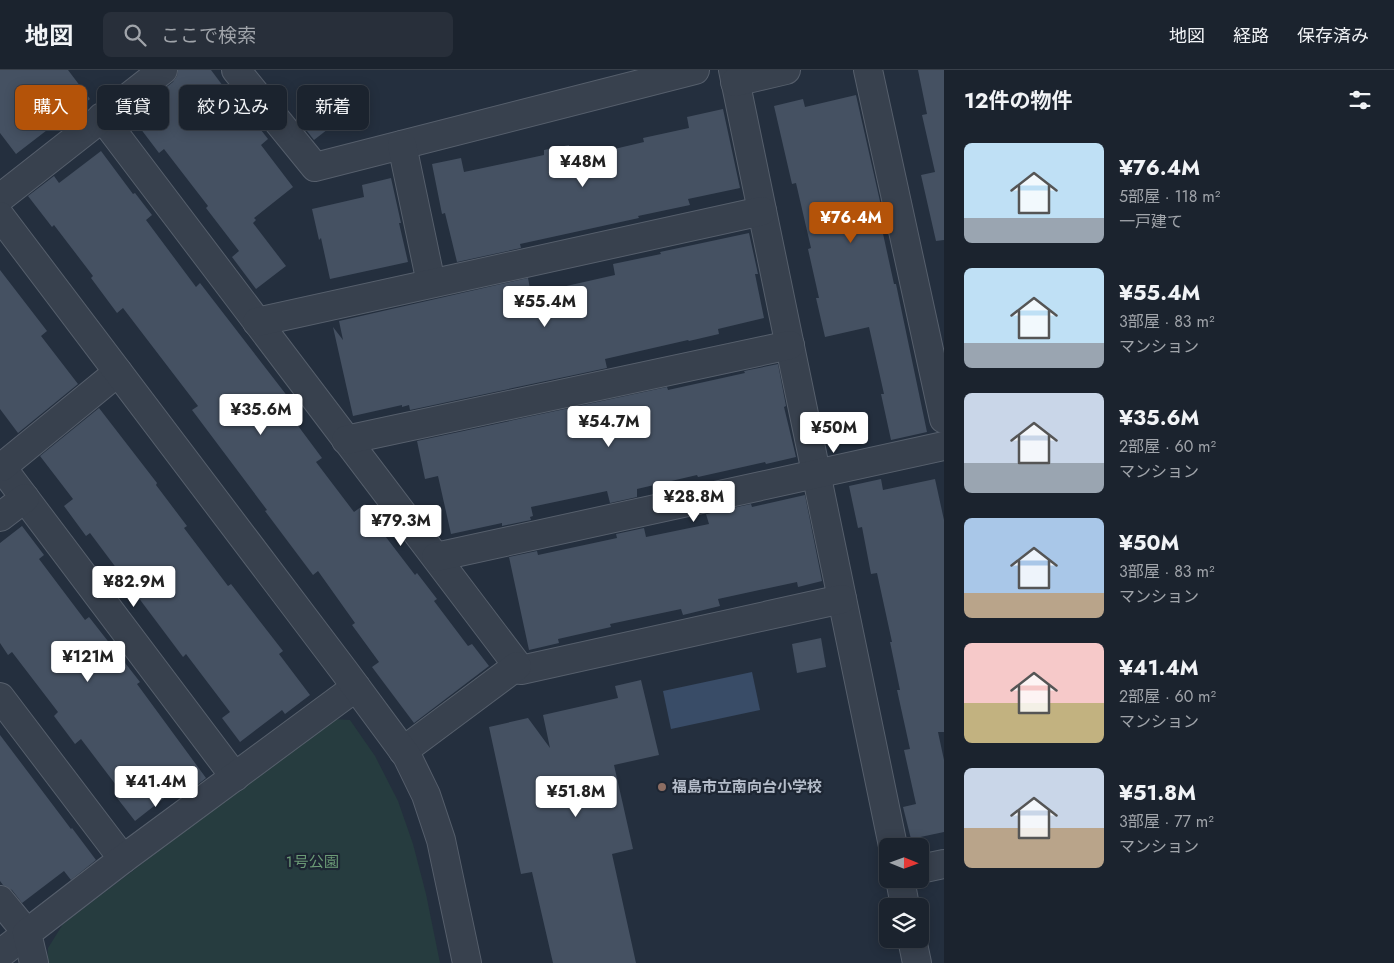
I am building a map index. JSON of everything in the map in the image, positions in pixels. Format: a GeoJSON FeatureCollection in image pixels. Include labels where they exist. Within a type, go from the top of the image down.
{"type":"FeatureCollection","features":[{"type":"Feature","properties":{"kind":"street"},"geometry":{"type":"LineString","coordinates":[[144,85],[163,70]]}},
{"type":"Feature","properties":{"kind":"street"},"geometry":{"type":"LineString","coordinates":[[236,70],[315,167],[695,70]]}},
{"type":"Feature","properties":{"kind":"street"},"geometry":{"type":"LineString","coordinates":[[786,70],[734,76],[891,838]]}},
{"type":"Feature","properties":{"kind":"street"},"geometry":{"type":"LineString","coordinates":[[868,70],[944,419]]}},
{"type":"Feature","properties":{"kind":"street"},"geometry":{"type":"LineString","coordinates":[[0,198],[97,122]]}},
{"type":"Feature","properties":{"kind":"street"},"geometry":{"type":"LineString","coordinates":[[111,130],[521,670],[842,599]]}},
{"type":"Feature","properties":{"kind":"street"},"geometry":{"type":"LineString","coordinates":[[402,145],[432,283]]}},
{"type":"Feature","properties":{"kind":"street"},"geometry":{"type":"LineString","coordinates":[[257,322],[762,211]]}},
{"type":"Feature","properties":{"kind":"street"},"geometry":{"type":"LineString","coordinates":[[0,216],[407,756],[426,795],[441,840],[467,963]]}},
{"type":"Feature","properties":{"kind":"street"},"geometry":{"type":"LineString","coordinates":[[346,440],[790,345]]}},
{"type":"Feature","properties":{"kind":"street"},"geometry":{"type":"LineString","coordinates":[[118,372],[1,466],[235,777]]}},
{"type":"Feature","properties":{"kind":"street"},"geometry":{"type":"LineString","coordinates":[[436,557],[944,446]]}},
{"type":"Feature","properties":{"kind":"street"},"geometry":{"type":"LineString","coordinates":[[0,517],[25,498]]}},
{"type":"Feature","properties":{"kind":"street"},"geometry":{"type":"LineString","coordinates":[[403,751],[518,666]]}},
{"type":"Feature","properties":{"kind":"street"},"geometry":{"type":"LineString","coordinates":[[0,954],[123,859],[356,687]]}},
{"type":"Feature","properties":{"kind":"street"},"geometry":{"type":"LineString","coordinates":[[0,697],[123,859]]}},
{"type":"Feature","properties":{"kind":"street"},"geometry":{"type":"LineString","coordinates":[[929,867],[944,864]]}},
{"type":"Feature","properties":{"kind":"street"},"geometry":{"type":"LineString","coordinates":[[0,900],[27,933],[34,963]]}},
{"type":"Feature","properties":{"kind":"street"},"geometry":{"type":"LineString","coordinates":[[914,948],[917,963]]}},
{"type":"Feature","properties":{"kind":"green space","name":"１号公園"},"geometry":{"type":"Polygon","coordinates":[[[332,719],[350,720],[375,756],[398,801],[413,844],[426,894],[440,963],[47,963],[48,948],[63,924],[332,719]]]}},
{"type":"Feature","properties":{"kind":"water"},"geometry":{"type":"Polygon","coordinates":[[[752,672],[760,710],[671,729],[663,691],[752,672]]]}},
{"type":"Feature","properties":{"kind":"building"},"geometry":{"type":"Polygon","coordinates":[[[0,70],[68,70],[79,85],[15,85],[15,130],[47,130],[16,154],[0,133],[0,70]]]}},
{"type":"Feature","properties":{"kind":"building"},"geometry":{"type":"Polygon","coordinates":[[[178,70],[211,70],[222,85],[179,85],[179,130],[261,130],[268,139],[261,145],[293,187],[254,218],[256,220],[253,223],[286,266],[256,289],[232,257],[239,251],[206,208],[208,206],[164,149],[159,153],[142,130],[169,130],[169,85],[177,76],[178,70]]]}},
{"type":"Feature","properties":{"kind":"building"},"geometry":{"type":"Polygon","coordinates":[[[918,70],[944,70],[944,240],[936,241],[921,175],[935,172],[922,115],[927,114],[918,70]]]}},
{"type":"Feature","properties":{"kind":"building"},"geometry":{"type":"Polygon","coordinates":[[[856,95],[884,219],[880,220],[894,284],[896,284],[927,432],[891,440],[881,394],[884,394],[869,327],[825,337],[816,298],[819,298],[808,249],[811,248],[796,183],[792,184],[774,106],[803,99],[805,107],[856,95]]]}},
{"type":"Feature","properties":{"kind":"building"},"geometry":{"type":"Polygon","coordinates":[[[723,109],[740,188],[688,199],[690,205],[520,244],[521,248],[457,262],[445,213],[442,214],[432,164],[461,158],[464,172],[544,155],[544,150],[569,145],[572,159],[644,142],[643,138],[689,128],[687,117],[723,109]]]}},
{"type":"Feature","properties":{"kind":"building"},"geometry":{"type":"Polygon","coordinates":[[[306,130],[327,130],[314,140],[306,130]]]}},
{"type":"Feature","properties":{"kind":"building"},"geometry":{"type":"Polygon","coordinates":[[[101,151],[133,194],[135,193],[152,215],[146,220],[196,287],[200,283],[288,397],[281,403],[322,458],[316,462],[354,512],[365,504],[382,526],[379,528],[415,575],[417,573],[437,599],[434,601],[468,646],[472,644],[489,666],[414,723],[372,667],[379,662],[352,625],[355,623],[318,571],[313,575],[265,511],[267,510],[192,410],[198,406],[123,308],[117,313],[91,278],[93,276],[54,225],[52,227],[28,196],[54,176],[59,183],[101,151]]]}},
{"type":"Feature","properties":{"kind":"building"},"geometry":{"type":"Polygon","coordinates":[[[391,178],[408,262],[330,279],[312,209],[364,197],[362,185],[391,178]]]}},
{"type":"Feature","properties":{"kind":"building"},"geometry":{"type":"Polygon","coordinates":[[[749,233],[758,274],[755,274],[764,318],[718,329],[719,334],[605,359],[607,368],[410,410],[409,405],[402,407],[402,405],[353,416],[333,327],[343,340],[339,321],[528,278],[531,294],[615,275],[613,264],[749,233]]]}},
{"type":"Feature","properties":{"kind":"building"},"geometry":{"type":"Polygon","coordinates":[[[0,270],[47,331],[41,336],[78,384],[18,433],[0,409],[0,270]]]}},
{"type":"Feature","properties":{"kind":"building"},"geometry":{"type":"Polygon","coordinates":[[[778,364],[786,406],[784,407],[796,457],[698,477],[697,475],[637,489],[637,497],[610,503],[607,491],[531,507],[533,516],[530,517],[531,520],[502,526],[502,523],[451,534],[438,476],[425,479],[417,441],[667,387],[668,390],[778,364]]]}},
{"type":"Feature","properties":{"kind":"building"},"geometry":{"type":"Polygon","coordinates":[[[99,408],[157,483],[156,485],[187,526],[184,528],[228,586],[231,584],[283,651],[279,654],[310,695],[285,714],[282,710],[240,742],[222,718],[230,712],[186,654],[183,657],[90,533],[86,536],[64,506],[73,499],[40,456],[99,408]]]}},
{"type":"Feature","properties":{"kind":"building"},"geometry":{"type":"Polygon","coordinates":[[[881,479],[883,490],[935,479],[944,520],[944,732],[938,732],[944,760],[944,832],[911,838],[903,807],[916,804],[904,750],[910,749],[897,690],[900,690],[890,642],[892,642],[877,573],[871,574],[862,527],[858,528],[849,486],[881,479]]]}},
{"type":"Feature","properties":{"kind":"building"},"geometry":{"type":"Polygon","coordinates":[[[805,495],[822,581],[798,587],[797,582],[718,599],[720,606],[683,615],[681,609],[610,624],[611,627],[558,639],[559,643],[529,650],[509,557],[537,551],[538,555],[617,538],[616,534],[644,528],[646,537],[709,524],[706,514],[751,504],[752,507],[805,495]]]}},
{"type":"Feature","properties":{"kind":"building"},"geometry":{"type":"Polygon","coordinates":[[[22,526],[44,555],[39,559],[85,620],[89,617],[140,682],[137,684],[206,778],[183,796],[177,788],[135,821],[114,794],[119,789],[81,739],[75,744],[54,716],[58,712],[12,652],[8,655],[0,643],[0,543],[22,526]]]}},
{"type":"Feature","properties":{"kind":"building"},"geometry":{"type":"Polygon","coordinates":[[[821,638],[826,667],[797,673],[792,644],[821,638]]]}},
{"type":"Feature","properties":{"kind":"building"},"geometry":{"type":"Polygon","coordinates":[[[641,680],[659,755],[614,765],[633,849],[612,854],[636,963],[553,963],[532,872],[521,874],[489,727],[528,718],[550,748],[543,715],[618,698],[615,686],[641,680]]]}},
{"type":"Feature","properties":{"kind":"building"},"geometry":{"type":"Polygon","coordinates":[[[0,735],[96,860],[71,880],[64,871],[22,903],[12,890],[0,881],[0,735]]]}},
{"type":"Feature","properties":{"kind":"place","name":"福島市立南向台小学校"},"geometry":{"type":"Point","coordinates":[662,787]}}]}
